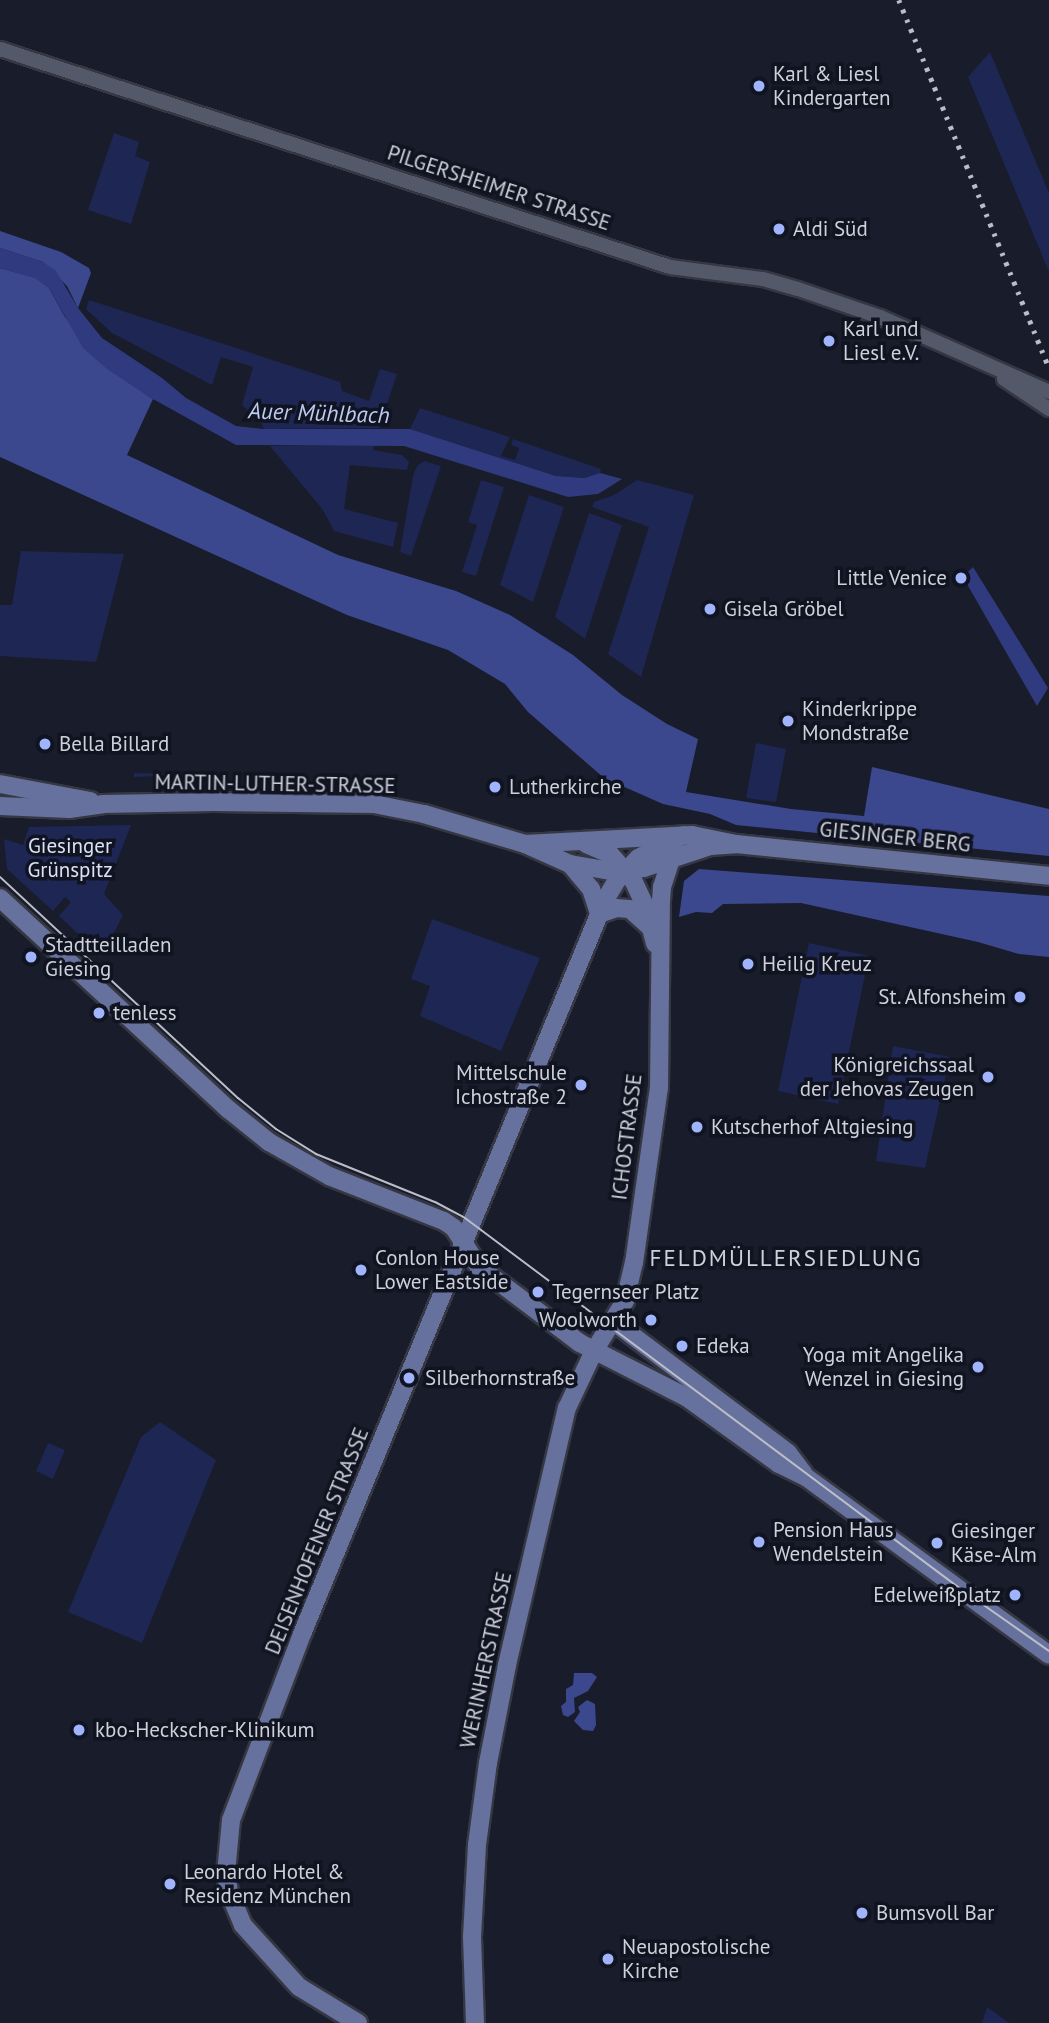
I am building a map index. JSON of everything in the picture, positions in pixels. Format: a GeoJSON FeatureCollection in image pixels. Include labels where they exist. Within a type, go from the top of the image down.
{"type":"FeatureCollection","features":[{"type":"Feature","properties":{"kind":"main road","name":"MARTIN-LUTHER-STRASSE"},"geometry":{"type":"LineString","coordinates":[[0,784],[103,804]]}},
{"type":"Feature","properties":{"kind":"main road","name":"MARTIN-LUTHER-STRASSE"},"geometry":{"type":"LineString","coordinates":[[0,806],[69,809],[103,804],[374,804],[424,814],[524,844],[570,864],[597,870],[626,870]]}},
{"type":"Feature","properties":{"kind":"main road","name":"GIESINGER BERG"},"geometry":{"type":"LineString","coordinates":[[637,837],[684,835],[736,844],[1049,876]]}},
{"type":"Feature","properties":{"kind":"main road"},"geometry":{"type":"LineString","coordinates":[[463,1244],[611,889],[638,858],[684,835]]}},
{"type":"Feature","properties":{"kind":"main road","name":"MARTIN-LUTHER-STRASSE"},"geometry":{"type":"LineString","coordinates":[[524,844],[637,837]]}},
{"type":"Feature","properties":{"kind":"main road","name":"MARTIN-LUTHER-STRASSE"},"geometry":{"type":"LineString","coordinates":[[577,841],[610,853],[626,870]]}},
{"type":"Feature","properties":{"kind":"main road","name":"GIESINGER BERG"},"geometry":{"type":"LineString","coordinates":[[626,870],[710,846],[736,844]]}},
{"type":"Feature","properties":{"kind":"main road","name":"ICHOSTRASSE"},"geometry":{"type":"LineString","coordinates":[[613,1321],[625,1301],[632,1276],[656,1112],[660,1041],[658,954],[662,887],[671,859]]}},
{"type":"Feature","properties":{"kind":"main road"},"geometry":{"type":"LineString","coordinates":[[570,864],[591,889],[599,914]]}},
{"type":"Feature","properties":{"kind":"main road","name":"ICHOSTRASSE"},"geometry":{"type":"LineString","coordinates":[[626,870],[643,898],[658,954]]}},
{"type":"Feature","properties":{"kind":"main road"},"geometry":{"type":"LineString","coordinates":[[0,898],[228,1109],[269,1142],[329,1175],[444,1221],[454,1228],[479,1267],[594,1352],[675,1389],[779,1464],[806,1477],[1049,1655]]}},
{"type":"Feature","properties":{"kind":"main road"},"geometry":{"type":"LineString","coordinates":[[599,914],[616,908],[630,909],[649,926]]}},
{"type":"Feature","properties":{"kind":"main road","name":"DEISENHOFENER STRASSE"},"geometry":{"type":"LineString","coordinates":[[358,2023],[299,1987],[243,1925],[229,1892],[226,1859],[231,1820],[279,1691],[463,1244]]}},
{"type":"Feature","properties":{"kind":"main road"},"geometry":{"type":"LineString","coordinates":[[613,1321],[788,1453],[806,1477]]}},
{"type":"Feature","properties":{"kind":"main road","name":"WERINHERSTRASSE"},"geometry":{"type":"LineString","coordinates":[[475,2023],[472,1914],[480,1823],[496,1718],[567,1408],[594,1352],[613,1321]]}},
{"type":"Feature","properties":{"kind":"street","name":"PILGERSHEIMER STRASSE"},"geometry":{"type":"LineString","coordinates":[[0,49],[670,267],[763,279],[798,289],[880,317],[1049,392]]}},
{"type":"Feature","properties":{"kind":"street","name":"PILGERSHEIMER STRASSE"},"geometry":{"type":"LineString","coordinates":[[984,365],[1049,409]]}},
{"type":"Feature","properties":{"kind":"green space"},"geometry":{"type":"Polygon","coordinates":[[[990,52],[1049,193],[1049,272],[968,77],[990,52]]]}},
{"type":"Feature","properties":{"kind":"green space"},"geometry":{"type":"Polygon","coordinates":[[[114,133],[139,142],[135,156],[150,162],[131,224],[88,210],[114,133]]]}},
{"type":"Feature","properties":{"kind":"green space"},"geometry":{"type":"Polygon","coordinates":[[[89,300],[340,382],[342,391],[369,401],[380,369],[397,374],[379,428],[264,429],[260,420],[242,405],[253,367],[221,357],[212,385],[112,333],[86,309],[89,300]]]}},
{"type":"Feature","properties":{"kind":"green space"},"geometry":{"type":"Polygon","coordinates":[[[420,408],[510,437],[501,456],[515,460],[519,448],[511,445],[513,439],[601,469],[600,473],[584,478],[556,476],[410,429],[420,408]]]}},
{"type":"Feature","properties":{"kind":"green space"},"geometry":{"type":"Polygon","coordinates":[[[374,445],[373,450],[402,455],[409,462],[407,470],[350,465],[344,509],[398,523],[393,547],[334,531],[323,510],[270,446],[374,445]]]}},
{"type":"Feature","properties":{"kind":"green space"},"geometry":{"type":"Polygon","coordinates":[[[424,461],[441,466],[411,556],[400,552],[413,476],[417,466],[424,461]]]}},
{"type":"Feature","properties":{"kind":"green space"},"geometry":{"type":"Polygon","coordinates":[[[481,480],[504,487],[476,576],[462,572],[477,525],[468,522],[481,480]]]}},
{"type":"Feature","properties":{"kind":"green space"},"geometry":{"type":"Polygon","coordinates":[[[637,480],[694,495],[641,677],[608,654],[649,527],[592,507],[594,502],[614,495],[637,480]]]}},
{"type":"Feature","properties":{"kind":"green space"},"geometry":{"type":"Polygon","coordinates":[[[529,495],[564,507],[533,602],[500,585],[529,495]]]}},
{"type":"Feature","properties":{"kind":"green space"},"geometry":{"type":"Polygon","coordinates":[[[589,513],[622,525],[585,639],[555,617],[589,513]]]}},
{"type":"Feature","properties":{"kind":"green space"},"geometry":{"type":"Polygon","coordinates":[[[21,551],[124,554],[96,662],[0,656],[0,605],[12,605],[21,551]]]}},
{"type":"Feature","properties":{"kind":"green space"},"geometry":{"type":"Polygon","coordinates":[[[756,743],[786,749],[776,802],[746,798],[756,743]]]}},
{"type":"Feature","properties":{"kind":"green space"},"geometry":{"type":"Polygon","coordinates":[[[134,773],[168,774],[205,774],[134,777],[134,773]]]}},
{"type":"Feature","properties":{"kind":"green space","name":"Giesinger Grünspitz"},"geometry":{"type":"Polygon","coordinates":[[[131,825],[104,894],[123,915],[102,956],[59,916],[71,902],[65,897],[53,911],[7,869],[4,839],[23,845],[29,827],[131,825]]]}},
{"type":"Feature","properties":{"kind":"green space"},"geometry":{"type":"Polygon","coordinates":[[[432,919],[540,958],[501,1051],[420,1016],[430,986],[411,979],[432,919]]]}},
{"type":"Feature","properties":{"kind":"green space"},"geometry":{"type":"Polygon","coordinates":[[[809,943],[869,956],[838,1104],[778,1091],[809,943]]]}},
{"type":"Feature","properties":{"kind":"green space"},"geometry":{"type":"Polygon","coordinates":[[[893,1046],[950,1057],[925,1168],[876,1161],[893,1046]]]}},
{"type":"Feature","properties":{"kind":"green space"},"geometry":{"type":"Polygon","coordinates":[[[160,1422],[216,1460],[142,1643],[68,1612],[141,1437],[160,1422]]]}},
{"type":"Feature","properties":{"kind":"green space"},"geometry":{"type":"Polygon","coordinates":[[[48,1443],[65,1450],[53,1479],[36,1471],[48,1443]]]}},
{"type":"Feature","properties":{"kind":"green space"},"geometry":{"type":"Polygon","coordinates":[[[987,2007],[1009,2023],[982,2023],[987,2007]]]}},
{"type":"Feature","properties":{"kind":"shaded area"},"geometry":{"type":"Polygon","coordinates":[[[0,231],[61,252],[89,268],[91,273],[78,308],[67,286],[43,262],[0,248],[0,231]]]}},
{"type":"Feature","properties":{"kind":"shaded area"},"geometry":{"type":"Polygon","coordinates":[[[0,248],[43,262],[56,271],[78,308],[102,338],[162,378],[186,398],[236,426],[264,429],[410,429],[556,476],[584,478],[600,473],[622,479],[598,494],[568,497],[404,446],[236,445],[153,399],[107,369],[83,348],[49,288],[35,278],[0,268],[0,248]]]}},
{"type":"Feature","properties":{"kind":"shaded area"},"geometry":{"type":"Polygon","coordinates":[[[0,268],[36,278],[49,288],[65,317],[108,369],[153,399],[127,455],[338,555],[456,591],[510,615],[573,655],[622,695],[667,724],[698,739],[686,792],[791,809],[864,816],[872,767],[1049,809],[1049,856],[736,825],[710,814],[663,804],[604,778],[528,712],[505,684],[448,650],[347,615],[0,457],[0,268]]]}},
{"type":"Feature","properties":{"kind":"shaded area"},"geometry":{"type":"Polygon","coordinates":[[[973,567],[1048,688],[1037,706],[963,577],[973,567]]]}},
{"type":"Feature","properties":{"kind":"shaded area"},"geometry":{"type":"Polygon","coordinates":[[[699,869],[1049,896],[1049,957],[1019,954],[978,942],[801,903],[723,904],[712,913],[696,912],[679,917],[684,881],[699,869]]]}},
{"type":"Feature","properties":{"kind":"shaded area"},"geometry":{"type":"Polygon","coordinates":[[[574,1673],[592,1673],[597,1677],[588,1691],[574,1698],[575,1712],[568,1717],[563,1715],[561,1706],[566,1702],[566,1689],[573,1685],[574,1673]]]}},
{"type":"Feature","properties":{"kind":"shaded area"},"geometry":{"type":"Polygon","coordinates":[[[587,1700],[595,1704],[596,1725],[593,1731],[583,1730],[574,1721],[580,1712],[578,1707],[587,1700]]]}},
{"type":"Feature","properties":{"kind":"tram line"},"geometry":{"type":"LineString","coordinates":[[0,877],[238,1098],[276,1129],[316,1154],[435,1202],[465,1218],[958,1587],[1049,1651]]}},
{"type":"Feature","properties":{"kind":"railway"},"geometry":{"type":"LineString","coordinates":[[899,0],[1049,367]]}},
{"type":"Feature","properties":{"kind":"place","name":"Karl & Liesl Kindergarten"},"geometry":{"type":"Point","coordinates":[759,86]}},
{"type":"Feature","properties":{"kind":"place","name":"Aldi Süd"},"geometry":{"type":"Point","coordinates":[779,229]}},
{"type":"Feature","properties":{"kind":"place","name":"Karl und Liesl e.V."},"geometry":{"type":"Point","coordinates":[829,341]}},
{"type":"Feature","properties":{"kind":"place","name":"Little Venice"},"geometry":{"type":"Point","coordinates":[961,578]}},
{"type":"Feature","properties":{"kind":"place","name":"Gisela Gröbel"},"geometry":{"type":"Point","coordinates":[710,609]}},
{"type":"Feature","properties":{"kind":"place","name":"Kinderkrippe Mondstraße"},"geometry":{"type":"Point","coordinates":[788,721]}},
{"type":"Feature","properties":{"kind":"place","name":"Bella Billard"},"geometry":{"type":"Point","coordinates":[45,744]}},
{"type":"Feature","properties":{"kind":"place","name":"Lutherkirche"},"geometry":{"type":"Point","coordinates":[495,787]}},
{"type":"Feature","properties":{"kind":"place","name":"Stadtteilladen Giesing"},"geometry":{"type":"Point","coordinates":[31,957]}},
{"type":"Feature","properties":{"kind":"place","name":"Heilig Kreuz"},"geometry":{"type":"Point","coordinates":[748,964]}},
{"type":"Feature","properties":{"kind":"place","name":"St. Alfonsheim"},"geometry":{"type":"Point","coordinates":[1020,997]}},
{"type":"Feature","properties":{"kind":"place","name":"tenless"},"geometry":{"type":"Point","coordinates":[99,1013]}},
{"type":"Feature","properties":{"kind":"place","name":"Königreichssaal der Jehovas Zeugen"},"geometry":{"type":"Point","coordinates":[988,1077]}},
{"type":"Feature","properties":{"kind":"place","name":"Mittelschule Ichostraße 2"},"geometry":{"type":"Point","coordinates":[581,1085]}},
{"type":"Feature","properties":{"kind":"place","name":"Kutscherhof Altgiesing"},"geometry":{"type":"Point","coordinates":[697,1127]}},
{"type":"Feature","properties":{"kind":"place","name":"Conlon House Lower Eastside"},"geometry":{"type":"Point","coordinates":[361,1270]}},
{"type":"Feature","properties":{"kind":"place","name":"Tegernseer Platz"},"geometry":{"type":"Point","coordinates":[538,1292]}},
{"type":"Feature","properties":{"kind":"place","name":"Woolworth"},"geometry":{"type":"Point","coordinates":[651,1320]}},
{"type":"Feature","properties":{"kind":"place","name":"Edeka"},"geometry":{"type":"Point","coordinates":[682,1346]}},
{"type":"Feature","properties":{"kind":"place","name":"Yoga mit Angelika Wenzel in Giesing"},"geometry":{"type":"Point","coordinates":[978,1367]}},
{"type":"Feature","properties":{"kind":"place","name":"Silberhornstraße"},"geometry":{"type":"Point","coordinates":[409,1378]}},
{"type":"Feature","properties":{"kind":"place","name":"Pension Haus Wendelstein"},"geometry":{"type":"Point","coordinates":[759,1542]}},
{"type":"Feature","properties":{"kind":"place","name":"Giesinger Käse-Alm"},"geometry":{"type":"Point","coordinates":[937,1543]}},
{"type":"Feature","properties":{"kind":"place","name":"Edelweißplatz"},"geometry":{"type":"Point","coordinates":[1015,1595]}},
{"type":"Feature","properties":{"kind":"place","name":"kbo-Heckscher-Klinikum"},"geometry":{"type":"Point","coordinates":[79,1730]}},
{"type":"Feature","properties":{"kind":"place","name":"Leonardo Hotel & Residenz München"},"geometry":{"type":"Point","coordinates":[170,1884]}},
{"type":"Feature","properties":{"kind":"place","name":"Bumsvoll Bar"},"geometry":{"type":"Point","coordinates":[862,1913]}},
{"type":"Feature","properties":{"kind":"place","name":"Neuapostolische Kirche"},"geometry":{"type":"Point","coordinates":[608,1959]}},
{"type":"Feature","properties":{"kind":"district","name":"FELDMÜLLERSIEDLUNG"},"geometry":{"type":"Point","coordinates":[786,1258]}},
{"type":"Feature","properties":{"kind":"water label","name":"Auer Mühlbach"},"geometry":{"type":"Point","coordinates":[319,413]}}]}
